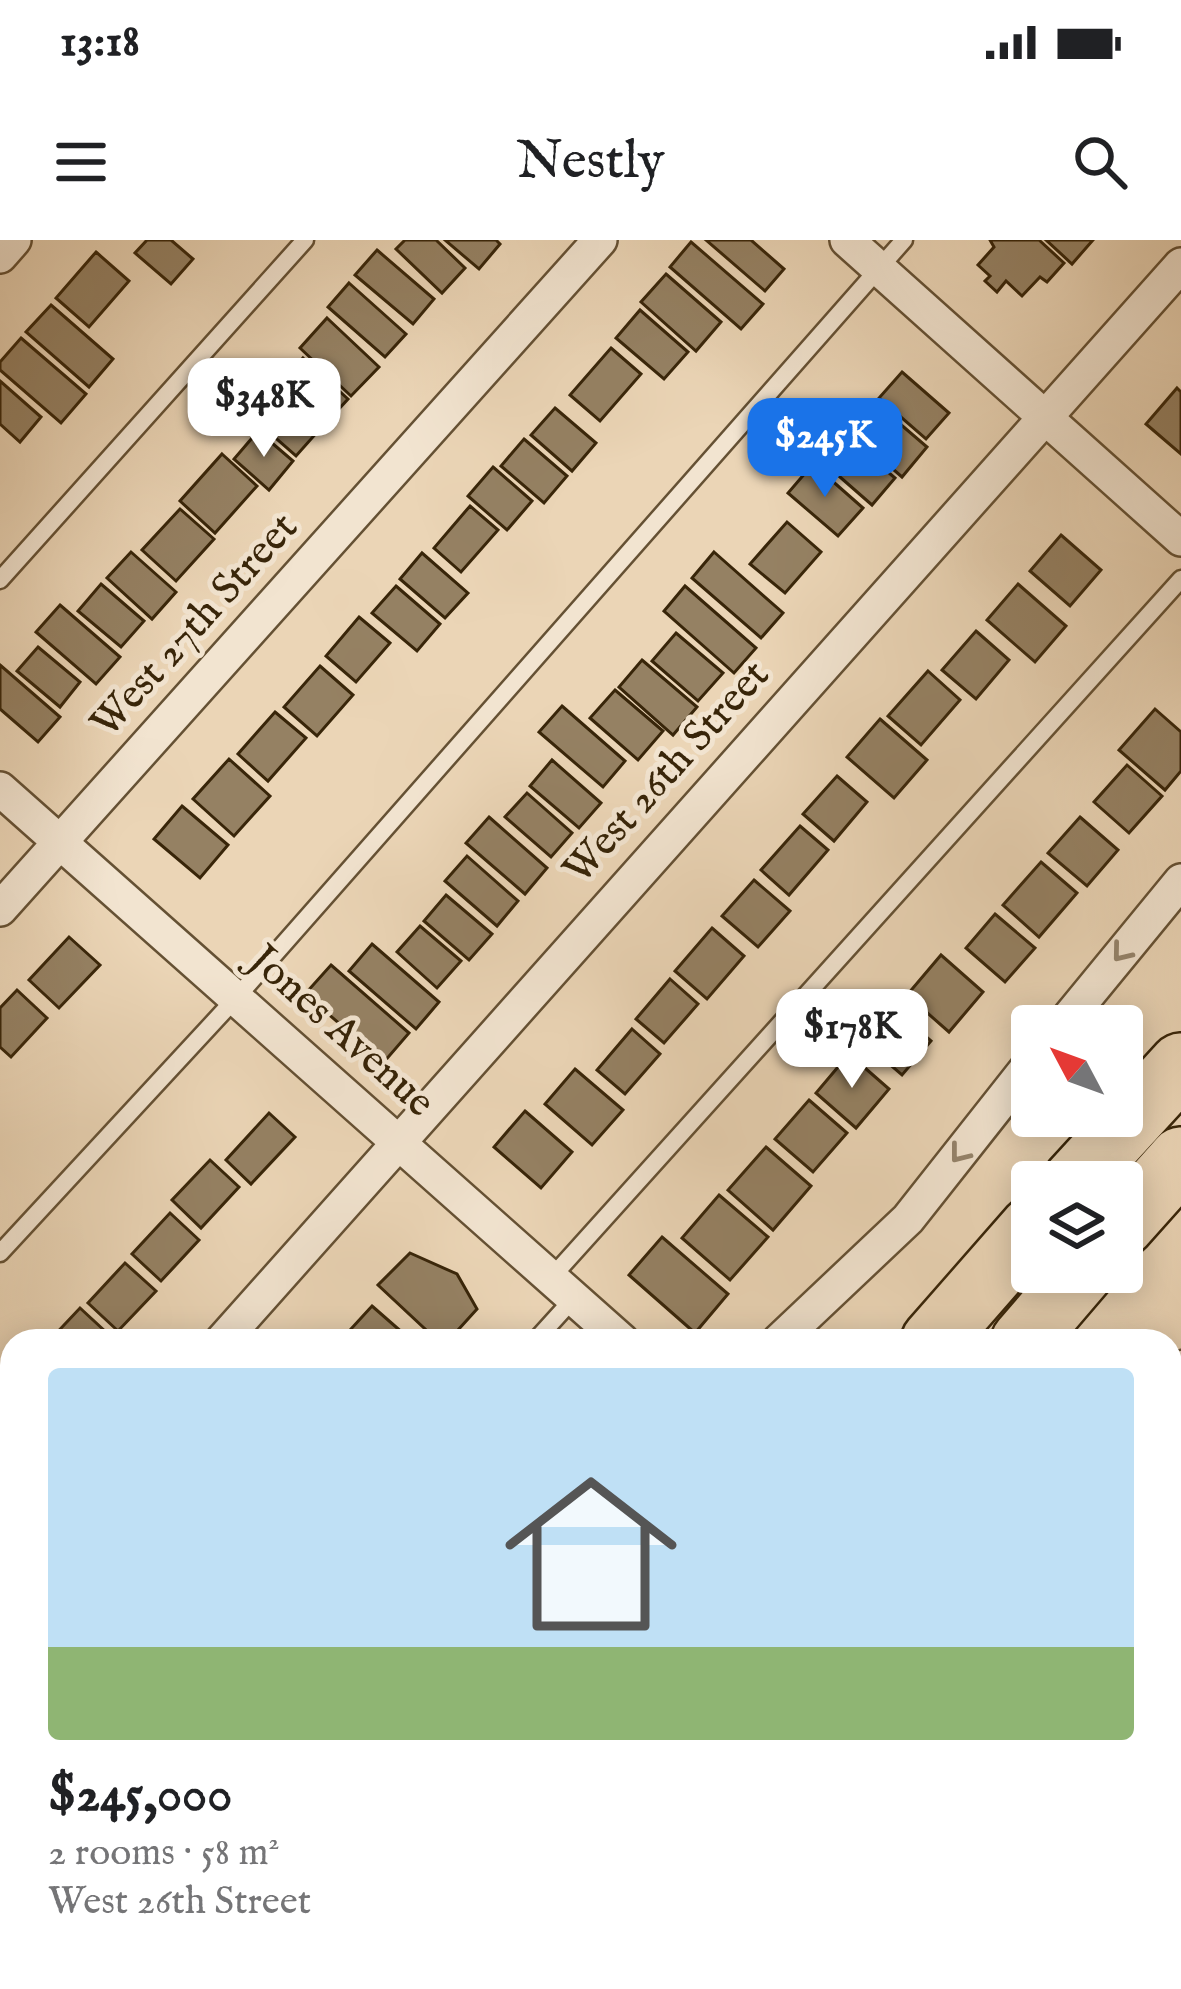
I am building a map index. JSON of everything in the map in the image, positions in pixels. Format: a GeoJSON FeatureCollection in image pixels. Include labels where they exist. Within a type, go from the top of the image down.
{"type":"FeatureCollection","features":[{"type":"Feature","properties":{"kind":"highway"},"geometry":{"type":"LineString","coordinates":[[1092,1161],[1181,1051]]}},
{"type":"Feature","properties":{"kind":"highway"},"geometry":{"type":"LineString","coordinates":[[1092,1161],[1181,1065]]}},
{"type":"Feature","properties":{"kind":"highway"},"geometry":{"type":"LineString","coordinates":[[1143,1202],[1181,1159]]}},
{"type":"Feature","properties":{"kind":"highway"},"geometry":{"type":"LineString","coordinates":[[944,1329],[1011,1252]]}},
{"type":"Feature","properties":{"kind":"highway"},"geometry":{"type":"LineString","coordinates":[[1032,1329],[1064,1293]]}},
{"type":"Feature","properties":{"kind":"street"},"geometry":{"type":"LineString","coordinates":[[0,256],[14,240]]}},
{"type":"Feature","properties":{"kind":"street","name":"West 27th Street"},"geometry":{"type":"LineString","coordinates":[[0,909],[600,240]]}},
{"type":"Feature","properties":{"kind":"street"},"geometry":{"type":"LineString","coordinates":[[847,240],[1181,539]]}},
{"type":"Feature","properties":{"kind":"street","name":"West 26th Street"},"geometry":{"type":"LineString","coordinates":[[233,1329],[1181,265]]}},
{"type":"Feature","properties":{"kind":"street","name":"Jones Avenue"},"geometry":{"type":"LineString","coordinates":[[0,789],[608,1329]]}},
{"type":"Feature","properties":{"kind":"street"},"geometry":{"type":"LineString","coordinates":[[1079,1005],[1181,881]]}},
{"type":"Feature","properties":{"kind":"street"},"geometry":{"type":"LineString","coordinates":[[791,1329],[908,1219],[1011,1089]]}},
{"type":"Feature","properties":{"kind":"lane"},"geometry":{"type":"LineString","coordinates":[[0,580],[305,240]]}},
{"type":"Feature","properties":{"kind":"lane"},"geometry":{"type":"LineString","coordinates":[[0,1252],[236,998],[904,240]]}},
{"type":"Feature","properties":{"kind":"lane"},"geometry":{"type":"LineString","coordinates":[[542,1329],[562,1288],[1181,579]]}},
{"type":"Feature","properties":{"kind":"building"},"geometry":{"type":"Polygon","coordinates":[[[147,240],[171,240],[193,259],[171,284],[135,253],[147,240]]]}},
{"type":"Feature","properties":{"kind":"building"},"geometry":{"type":"Polygon","coordinates":[[[405,240],[436,240],[465,268],[442,293],[396,249],[405,240]]]}},
{"type":"Feature","properties":{"kind":"building"},"geometry":{"type":"Polygon","coordinates":[[[445,240],[496,240],[500,244],[479,269],[445,240]]]}},
{"type":"Feature","properties":{"kind":"building"},"geometry":{"type":"Polygon","coordinates":[[[706,240],[751,240],[784,269],[765,291],[706,240]]]}},
{"type":"Feature","properties":{"kind":"building"},"geometry":{"type":"Polygon","coordinates":[[[990,240],[1039,240],[1064,263],[1047,282],[1040,277],[1022,296],[1006,281],[997,292],[978,265],[994,247],[990,240]]]}},
{"type":"Feature","properties":{"kind":"building"},"geometry":{"type":"Polygon","coordinates":[[[1046,240],[1093,240],[1072,264],[1046,240]]]}},
{"type":"Feature","properties":{"kind":"building"},"geometry":{"type":"Polygon","coordinates":[[[691,242],[763,304],[741,329],[670,267],[691,242]]]}},
{"type":"Feature","properties":{"kind":"building"},"geometry":{"type":"Polygon","coordinates":[[[377,250],[434,299],[413,324],[355,275],[377,250]]]}},
{"type":"Feature","properties":{"kind":"building"},"geometry":{"type":"Polygon","coordinates":[[[96,252],[129,281],[89,327],[56,298],[96,252]]]}},
{"type":"Feature","properties":{"kind":"building"},"geometry":{"type":"Polygon","coordinates":[[[666,274],[721,322],[696,351],[641,302],[666,274]]]}},
{"type":"Feature","properties":{"kind":"building"},"geometry":{"type":"Polygon","coordinates":[[[349,283],[406,334],[385,357],[328,307],[349,283]]]}},
{"type":"Feature","properties":{"kind":"building"},"geometry":{"type":"Polygon","coordinates":[[[51,305],[113,359],[89,387],[26,332],[51,305]]]}},
{"type":"Feature","properties":{"kind":"building"},"geometry":{"type":"Polygon","coordinates":[[[640,310],[688,352],[664,379],[616,338],[640,310]]]}},
{"type":"Feature","properties":{"kind":"building"},"geometry":{"type":"Polygon","coordinates":[[[327,318],[379,367],[351,396],[300,348],[327,318]]]}},
{"type":"Feature","properties":{"kind":"building"},"geometry":{"type":"Polygon","coordinates":[[[21,338],[86,394],[61,423],[0,370],[0,362],[21,338]]]}},
{"type":"Feature","properties":{"kind":"building"},"geometry":{"type":"Polygon","coordinates":[[[611,348],[641,374],[600,421],[570,395],[611,348]]]}},
{"type":"Feature","properties":{"kind":"building"},"geometry":{"type":"Polygon","coordinates":[[[303,358],[348,399],[326,423],[281,383],[303,358]]]}},
{"type":"Feature","properties":{"kind":"building"},"geometry":{"type":"Polygon","coordinates":[[[902,372],[949,413],[926,439],[879,398],[902,372]]]}},
{"type":"Feature","properties":{"kind":"building"},"geometry":{"type":"Polygon","coordinates":[[[261,377],[320,429],[296,456],[237,404],[261,377]]]}},
{"type":"Feature","properties":{"kind":"building"},"geometry":{"type":"Polygon","coordinates":[[[0,381],[41,417],[20,442],[0,424],[0,381]]]}},
{"type":"Feature","properties":{"kind":"building"},"geometry":{"type":"Polygon","coordinates":[[[1177,388],[1181,392],[1181,454],[1146,424],[1177,388]]]}},
{"type":"Feature","properties":{"kind":"building"},"geometry":{"type":"Polygon","coordinates":[[[878,405],[927,447],[902,477],[853,434],[878,405]]]}},
{"type":"Feature","properties":{"kind":"building"},"geometry":{"type":"Polygon","coordinates":[[[555,408],[596,443],[572,471],[531,435],[555,408]]]}},
{"type":"Feature","properties":{"kind":"building"},"geometry":{"type":"Polygon","coordinates":[[[258,431],[293,461],[269,490],[234,459],[258,431]]]}},
{"type":"Feature","properties":{"kind":"building"},"geometry":{"type":"Polygon","coordinates":[[[847,437],[895,478],[872,505],[824,463],[847,437]]]}},
{"type":"Feature","properties":{"kind":"building"},"geometry":{"type":"Polygon","coordinates":[[[524,439],[567,476],[544,503],[501,466],[524,439]]]}},
{"type":"Feature","properties":{"kind":"building"},"geometry":{"type":"Polygon","coordinates":[[[222,454],[257,486],[215,533],[180,501],[222,454]]]}},
{"type":"Feature","properties":{"kind":"building"},"geometry":{"type":"Polygon","coordinates":[[[813,464],[863,508],[838,536],[788,493],[813,464]]]}},
{"type":"Feature","properties":{"kind":"building"},"geometry":{"type":"Polygon","coordinates":[[[493,467],[532,501],[507,530],[468,496],[493,467]]]}},
{"type":"Feature","properties":{"kind":"building"},"geometry":{"type":"Polygon","coordinates":[[[470,506],[498,530],[461,572],[434,548],[470,506]]]}},
{"type":"Feature","properties":{"kind":"building"},"geometry":{"type":"Polygon","coordinates":[[[180,509],[214,539],[176,581],[142,550],[180,509]]]}},
{"type":"Feature","properties":{"kind":"building"},"geometry":{"type":"Polygon","coordinates":[[[787,522],[821,552],[785,593],[750,564],[787,522]]]}},
{"type":"Feature","properties":{"kind":"building"},"geometry":{"type":"Polygon","coordinates":[[[1061,535],[1101,570],[1070,606],[1030,571],[1061,535]]]}},
{"type":"Feature","properties":{"kind":"building"},"geometry":{"type":"Polygon","coordinates":[[[131,552],[176,592],[152,619],[107,578],[131,552]]]}},
{"type":"Feature","properties":{"kind":"building"},"geometry":{"type":"Polygon","coordinates":[[[714,552],[783,613],[761,638],[692,578],[714,552]]]}},
{"type":"Feature","properties":{"kind":"building"},"geometry":{"type":"Polygon","coordinates":[[[422,553],[468,593],[445,618],[400,579],[422,553]]]}},
{"type":"Feature","properties":{"kind":"building"},"geometry":{"type":"Polygon","coordinates":[[[101,584],[144,621],[121,647],[78,611],[101,584]]]}},
{"type":"Feature","properties":{"kind":"building"},"geometry":{"type":"Polygon","coordinates":[[[1018,584],[1066,626],[1035,662],[987,620],[1018,584]]]}},
{"type":"Feature","properties":{"kind":"building"},"geometry":{"type":"Polygon","coordinates":[[[396,586],[440,624],[417,651],[372,613],[396,586]]]}},
{"type":"Feature","properties":{"kind":"building"},"geometry":{"type":"Polygon","coordinates":[[[685,586],[756,648],[734,673],[664,611],[685,586]]]}},
{"type":"Feature","properties":{"kind":"building"},"geometry":{"type":"Polygon","coordinates":[[[60,605],[120,657],[96,684],[36,632],[60,605]]]}},
{"type":"Feature","properties":{"kind":"building"},"geometry":{"type":"Polygon","coordinates":[[[359,617],[390,643],[356,682],[326,656],[359,617]]]}},
{"type":"Feature","properties":{"kind":"building"},"geometry":{"type":"Polygon","coordinates":[[[976,631],[1009,660],[976,699],[942,670],[976,631]]]}},
{"type":"Feature","properties":{"kind":"building"},"geometry":{"type":"Polygon","coordinates":[[[676,633],[723,673],[698,701],[652,661],[676,633]]]}},
{"type":"Feature","properties":{"kind":"building"},"geometry":{"type":"Polygon","coordinates":[[[38,647],[80,682],[60,707],[17,671],[38,647]]]}},
{"type":"Feature","properties":{"kind":"building"},"geometry":{"type":"Polygon","coordinates":[[[642,660],[697,707],[673,735],[619,687],[642,660]]]}},
{"type":"Feature","properties":{"kind":"building"},"geometry":{"type":"Polygon","coordinates":[[[0,665],[60,717],[38,742],[0,709],[0,665]]]}},
{"type":"Feature","properties":{"kind":"building"},"geometry":{"type":"Polygon","coordinates":[[[320,666],[353,695],[317,736],[284,707],[320,666]]]}},
{"type":"Feature","properties":{"kind":"building"},"geometry":{"type":"Polygon","coordinates":[[[928,671],[960,700],[921,745],[888,716],[928,671]]]}},
{"type":"Feature","properties":{"kind":"building"},"geometry":{"type":"Polygon","coordinates":[[[615,690],[663,731],[638,760],[590,718],[615,690]]]}},
{"type":"Feature","properties":{"kind":"building"},"geometry":{"type":"Polygon","coordinates":[[[562,706],[625,761],[603,787],[539,732],[562,706]]]}},
{"type":"Feature","properties":{"kind":"building"},"geometry":{"type":"Polygon","coordinates":[[[1155,709],[1181,732],[1181,771],[1165,790],[1119,750],[1155,709]]]}},
{"type":"Feature","properties":{"kind":"building"},"geometry":{"type":"Polygon","coordinates":[[[275,712],[306,738],[268,781],[238,754],[275,712]]]}},
{"type":"Feature","properties":{"kind":"building"},"geometry":{"type":"Polygon","coordinates":[[[880,719],[927,760],[894,798],[847,757],[880,719]]]}},
{"type":"Feature","properties":{"kind":"building"},"geometry":{"type":"Polygon","coordinates":[[[229,759],[270,796],[234,836],[193,799],[229,759]]]}},
{"type":"Feature","properties":{"kind":"building"},"geometry":{"type":"Polygon","coordinates":[[[552,760],[601,803],[579,828],[530,786],[552,760]]]}},
{"type":"Feature","properties":{"kind":"building"},"geometry":{"type":"Polygon","coordinates":[[[1127,765],[1162,796],[1129,833],[1094,802],[1127,765]]]}},
{"type":"Feature","properties":{"kind":"building"},"geometry":{"type":"Polygon","coordinates":[[[837,776],[867,802],[834,841],[803,814],[837,776]]]}},
{"type":"Feature","properties":{"kind":"building"},"geometry":{"type":"Polygon","coordinates":[[[527,793],[572,833],[551,857],[505,817],[527,793]]]}},
{"type":"Feature","properties":{"kind":"building"},"geometry":{"type":"Polygon","coordinates":[[[182,806],[228,845],[200,878],[154,839],[182,806]]]}},
{"type":"Feature","properties":{"kind":"building"},"geometry":{"type":"Polygon","coordinates":[[[489,817],[547,868],[525,894],[466,843],[489,817]]]}},
{"type":"Feature","properties":{"kind":"building"},"geometry":{"type":"Polygon","coordinates":[[[1080,817],[1118,850],[1087,886],[1048,853],[1080,817]]]}},
{"type":"Feature","properties":{"kind":"building"},"geometry":{"type":"Polygon","coordinates":[[[800,826],[828,850],[789,895],[761,870],[800,826]]]}},
{"type":"Feature","properties":{"kind":"building"},"geometry":{"type":"Polygon","coordinates":[[[467,856],[518,901],[497,926],[445,881],[467,856]]]}},
{"type":"Feature","properties":{"kind":"building"},"geometry":{"type":"Polygon","coordinates":[[[1041,862],[1077,893],[1039,937],[1003,905],[1041,862]]]}},
{"type":"Feature","properties":{"kind":"building"},"geometry":{"type":"Polygon","coordinates":[[[754,880],[790,911],[758,947],[722,916],[754,880]]]}},
{"type":"Feature","properties":{"kind":"building"},"geometry":{"type":"Polygon","coordinates":[[[446,895],[492,934],[469,960],[424,921],[446,895]]]}},
{"type":"Feature","properties":{"kind":"building"},"geometry":{"type":"Polygon","coordinates":[[[995,914],[1035,948],[1005,982],[966,948],[995,914]]]}},
{"type":"Feature","properties":{"kind":"building"},"geometry":{"type":"Polygon","coordinates":[[[420,926],[461,961],[437,988],[397,952],[420,926]]]}},
{"type":"Feature","properties":{"kind":"building"},"geometry":{"type":"Polygon","coordinates":[[[712,928],[744,956],[707,999],[675,971],[712,928]]]}},
{"type":"Feature","properties":{"kind":"building"},"geometry":{"type":"Polygon","coordinates":[[[69,937],[100,965],[59,1008],[29,980],[69,937]]]}},
{"type":"Feature","properties":{"kind":"building"},"geometry":{"type":"Polygon","coordinates":[[[372,944],[439,1002],[416,1029],[349,971],[372,944]]]}},
{"type":"Feature","properties":{"kind":"building"},"geometry":{"type":"Polygon","coordinates":[[[941,955],[983,992],[949,1032],[907,995],[941,955]]]}},
{"type":"Feature","properties":{"kind":"building"},"geometry":{"type":"Polygon","coordinates":[[[331,965],[409,1033],[384,1062],[305,994],[331,965]]]}},
{"type":"Feature","properties":{"kind":"building"},"geometry":{"type":"Polygon","coordinates":[[[670,979],[698,1004],[664,1043],[636,1019],[670,979]]]}},
{"type":"Feature","properties":{"kind":"building"},"geometry":{"type":"Polygon","coordinates":[[[17,990],[47,1018],[11,1057],[0,1047],[0,1008],[17,990]]]}},
{"type":"Feature","properties":{"kind":"building"},"geometry":{"type":"Polygon","coordinates":[[[888,1003],[931,1041],[902,1075],[858,1037],[888,1003]]]}},
{"type":"Feature","properties":{"kind":"building"},"geometry":{"type":"Polygon","coordinates":[[[632,1029],[660,1054],[625,1094],[597,1070],[632,1029]]]}},
{"type":"Feature","properties":{"kind":"building"},"geometry":{"type":"Polygon","coordinates":[[[849,1054],[889,1089],[856,1128],[816,1093],[849,1054]]]}},
{"type":"Feature","properties":{"kind":"building"},"geometry":{"type":"Polygon","coordinates":[[[575,1069],[623,1110],[592,1145],[545,1104],[575,1069]]]}},
{"type":"Feature","properties":{"kind":"building"},"geometry":{"type":"Polygon","coordinates":[[[809,1100],[847,1133],[813,1172],[775,1139],[809,1100]]]}},
{"type":"Feature","properties":{"kind":"building"},"geometry":{"type":"Polygon","coordinates":[[[525,1111],[572,1152],[541,1188],[494,1147],[525,1111]]]}},
{"type":"Feature","properties":{"kind":"building"},"geometry":{"type":"Polygon","coordinates":[[[269,1113],[295,1137],[251,1184],[226,1160],[269,1113]]]}},
{"type":"Feature","properties":{"kind":"building"},"geometry":{"type":"Polygon","coordinates":[[[766,1147],[811,1186],[773,1230],[728,1190],[766,1147]]]}},
{"type":"Feature","properties":{"kind":"building"},"geometry":{"type":"Polygon","coordinates":[[[210,1160],[239,1187],[201,1228],[172,1200],[210,1160]]]}},
{"type":"Feature","properties":{"kind":"building"},"geometry":{"type":"Polygon","coordinates":[[[719,1195],[768,1237],[730,1280],[682,1238],[719,1195]]]}},
{"type":"Feature","properties":{"kind":"building"},"geometry":{"type":"Polygon","coordinates":[[[170,1213],[199,1240],[161,1281],[132,1254],[170,1213]]]}},
{"type":"Feature","properties":{"kind":"building"},"geometry":{"type":"Polygon","coordinates":[[[662,1237],[728,1294],[698,1329],[690,1329],[629,1275],[662,1237]]]}},
{"type":"Feature","properties":{"kind":"building"},"geometry":{"type":"Polygon","coordinates":[[[410,1253],[457,1274],[477,1309],[459,1329],[425,1329],[378,1285],[410,1253]]]}},
{"type":"Feature","properties":{"kind":"building"},"geometry":{"type":"Polygon","coordinates":[[[125,1263],[156,1291],[120,1329],[88,1303],[125,1263]]]}},
{"type":"Feature","properties":{"kind":"building"},"geometry":{"type":"Polygon","coordinates":[[[372,1306],[398,1329],[351,1329],[372,1306]]]}},
{"type":"Feature","properties":{"kind":"building"},"geometry":{"type":"Polygon","coordinates":[[[80,1308],[103,1329],[60,1329],[80,1308]]]}}]}
